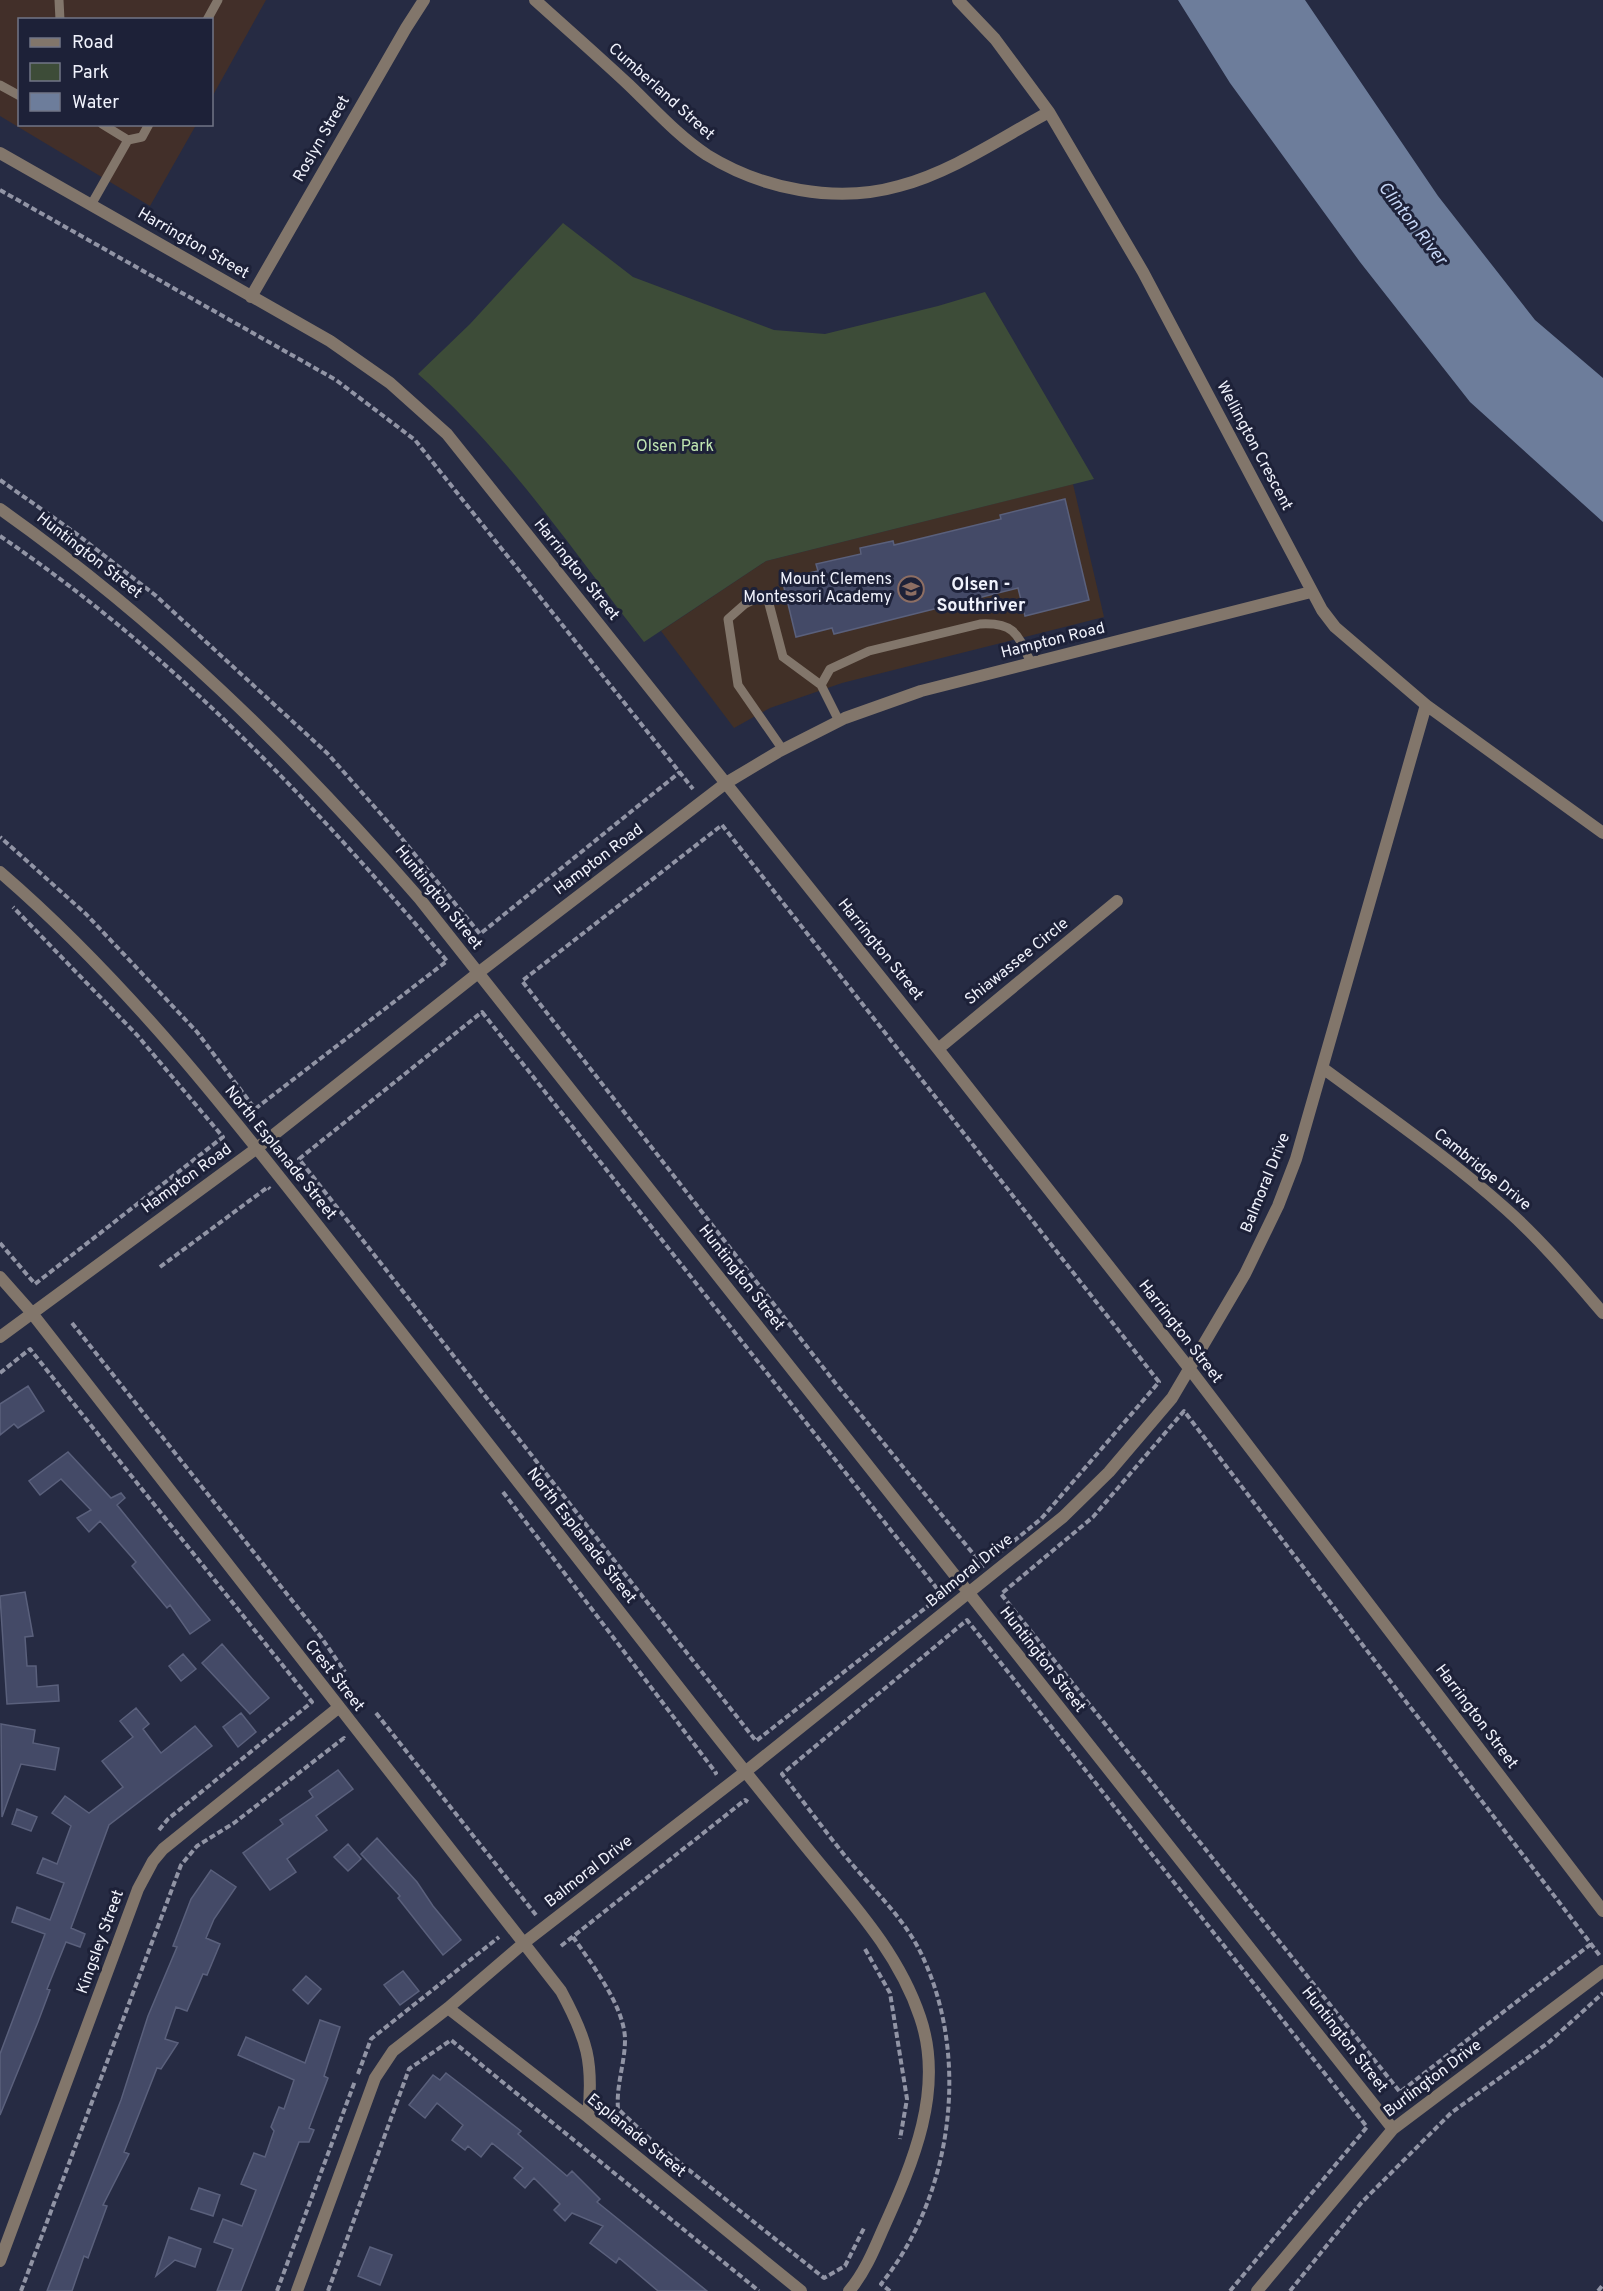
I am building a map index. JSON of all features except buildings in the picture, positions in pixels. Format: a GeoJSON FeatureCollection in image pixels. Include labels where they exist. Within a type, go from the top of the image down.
{"type":"FeatureCollection","features":[{"type":"Feature","properties":{"kind":"street","name":"Roslyn Street"},"geometry":{"type":"LineString","coordinates":[[251,297],[424,0]]}},
{"type":"Feature","properties":{"kind":"street","name":"Cumberland Street"},"geometry":{"type":"LineString","coordinates":[[535,0],[691,143],[737,170],[789,188],[872,193],[899,186],[968,157],[1049,112]]}},
{"type":"Feature","properties":{"kind":"street","name":"Wellington Crescent"},"geometry":{"type":"LineString","coordinates":[[958,0],[995,39],[1049,112],[1143,272],[1311,592],[1335,627],[1426,705],[1603,834]]}},
{"type":"Feature","properties":{"kind":"street","name":"Harrington Street"},"geometry":{"type":"LineString","coordinates":[[0,153],[330,341],[390,383],[447,434],[938,1049],[1189,1368],[1603,1911]]}},
{"type":"Feature","properties":{"kind":"street","name":"Huntington Street"},"geometry":{"type":"LineString","coordinates":[[0,509],[82,568],[211,678],[294,758],[419,898],[1393,2129]]}},
{"type":"Feature","properties":{"kind":"street","name":"Hampton Road"},"geometry":{"type":"LineString","coordinates":[[0,1337],[257,1148],[478,973],[726,783],[783,750],[839,721],[921,691],[1311,592]]}},
{"type":"Feature","properties":{"kind":"street","name":"Balmoral Drive"},"geometry":{"type":"LineString","coordinates":[[297,2291],[382,2064],[393,2051],[448,2008],[525,1942],[745,1772],[1063,1517],[1109,1472],[1172,1398],[1245,1274],[1278,1206],[1296,1159],[1426,705]]}},
{"type":"Feature","properties":{"kind":"street","name":"North Esplanade Street"},"geometry":{"type":"LineString","coordinates":[[0,872],[134,1003],[257,1148],[745,1772],[872,1927],[891,1955],[910,1990],[927,2044],[929,2092],[914,2153],[902,2188],[873,2251],[849,2291]]}},
{"type":"Feature","properties":{"kind":"street","name":"Shiawassee Circle"},"geometry":{"type":"LineString","coordinates":[[938,1049],[1117,901]]}},
{"type":"Feature","properties":{"kind":"street","name":"Cambridge Drive"},"geometry":{"type":"LineString","coordinates":[[1323,1069],[1431,1148],[1505,1208],[1554,1257],[1603,1313]]}},
{"type":"Feature","properties":{"kind":"street","name":"Crest Street"},"geometry":{"type":"LineString","coordinates":[[0,1277],[31,1312],[561,1991],[581,2027],[588,2053],[591,2076],[588,2117]]}},
{"type":"Feature","properties":{"kind":"street","name":"Kingsley Street"},"geometry":{"type":"LineString","coordinates":[[0,2261],[138,1889],[153,1861],[163,1848],[338,1708]]}},
{"type":"Feature","properties":{"kind":"street","name":"Burlington Drive"},"geometry":{"type":"LineString","coordinates":[[1257,2291],[1393,2129],[1603,1971]]}},
{"type":"Feature","properties":{"kind":"street","name":"Esplanade Street"},"geometry":{"type":"LineString","coordinates":[[448,2008],[588,2117],[801,2291]]}},
{"type":"Feature","properties":{"kind":"lane"},"geometry":{"type":"LineString","coordinates":[[59,0],[60,18]]}},
{"type":"Feature","properties":{"kind":"lane"},"geometry":{"type":"LineString","coordinates":[[208,18],[218,0]]}},
{"type":"Feature","properties":{"kind":"lane"},"geometry":{"type":"LineString","coordinates":[[0,85],[18,95]]}},
{"type":"Feature","properties":{"kind":"lane"},"geometry":{"type":"LineString","coordinates":[[105,126],[128,140],[142,137],[148,126]]}},
{"type":"Feature","properties":{"kind":"lane"},"geometry":{"type":"LineString","coordinates":[[91,205],[128,140]]}},
{"type":"Feature","properties":{"kind":"lane"},"geometry":{"type":"LineString","coordinates":[[783,750],[738,686],[728,619],[744,604],[759,597],[768,600],[783,657],[821,686],[839,721]]}},
{"type":"Feature","properties":{"kind":"lane"},"geometry":{"type":"LineString","coordinates":[[821,686],[830,669],[869,651],[980,624],[999,623],[1017,635],[1031,663]]}},
{"type":"Feature","properties":{"kind":"path"},"geometry":{"type":"LineString","coordinates":[[0,190],[336,380],[415,440],[693,789]]}},
{"type":"Feature","properties":{"kind":"path"},"geometry":{"type":"LineString","coordinates":[[0,480],[74,532],[155,595],[327,753],[394,829],[480,934],[680,772]]}},
{"type":"Feature","properties":{"kind":"path"},"geometry":{"type":"LineString","coordinates":[[0,536],[129,636],[254,747],[372,872],[447,961],[255,1109],[197,1032],[174,1007],[86,914],[0,837]]}},
{"type":"Feature","properties":{"kind":"path"},"geometry":{"type":"LineString","coordinates":[[722,825],[1159,1382],[1112,1440],[1041,1519],[983,1566],[836,1384],[522,981],[722,825]]}},
{"type":"Feature","properties":{"kind":"path"},"geometry":{"type":"LineString","coordinates":[[0,1243],[35,1284],[224,1137],[137,1035],[9,903]]}},
{"type":"Feature","properties":{"kind":"path"},"geometry":{"type":"LineString","coordinates":[[482,1012],[942,1595],[756,1741],[299,1159],[482,1012]]}},
{"type":"Feature","properties":{"kind":"path"},"geometry":{"type":"LineString","coordinates":[[160,1267],[268,1187],[275,1196]]}},
{"type":"Feature","properties":{"kind":"path"},"geometry":{"type":"LineString","coordinates":[[72,1323],[321,1637],[345,1672]]}},
{"type":"Feature","properties":{"kind":"path"},"geometry":{"type":"LineString","coordinates":[[0,1373],[30,1349],[312,1702]]}},
{"type":"Feature","properties":{"kind":"path"},"geometry":{"type":"LineString","coordinates":[[1591,1944],[1400,2092],[1001,1594],[1093,1517],[1184,1411],[1591,1944],[1600,1956]]}},
{"type":"Feature","properties":{"kind":"path"},"geometry":{"type":"LineString","coordinates":[[498,1484],[716,1773],[707,1780]]}},
{"type":"Feature","properties":{"kind":"path"},"geometry":{"type":"LineString","coordinates":[[890,2291],[881,2284],[899,2262],[931,2195],[944,2138],[951,2070],[942,2014],[925,1960],[885,1899],[847,1858],[782,1774],[967,1620],[1367,2127],[1230,2291]]}},
{"type":"Feature","properties":{"kind":"path"},"geometry":{"type":"LineString","coordinates":[[376,1713],[534,1916],[544,1909]]}},
{"type":"Feature","properties":{"kind":"path"},"geometry":{"type":"LineString","coordinates":[[21,2291],[181,1865],[197,1846],[234,1823],[344,1738],[351,1747]]}},
{"type":"Feature","properties":{"kind":"path"},"geometry":{"type":"LineString","coordinates":[[561,1946],[745,1800],[753,1808]]}},
{"type":"Feature","properties":{"kind":"path"},"geometry":{"type":"LineString","coordinates":[[493,1929],[500,1938]]}},
{"type":"Feature","properties":{"kind":"path"},"geometry":{"type":"LineString","coordinates":[[573,1937],[601,1978],[622,2021],[625,2039],[616,2089],[618,2109],[649,2138],[824,2278],[845,2266],[866,2224]]}},
{"type":"Feature","properties":{"kind":"path"},"geometry":{"type":"LineString","coordinates":[[861,1942],[890,1993],[907,2099],[900,2142]]}},
{"type":"Feature","properties":{"kind":"path"},"geometry":{"type":"LineString","coordinates":[[1290,2291],[1362,2202],[1451,2114],[1548,2043],[1603,1993]]}},
{"type":"Feature","properties":{"kind":"path"},"geometry":{"type":"LineString","coordinates":[[328,2291],[409,2069],[452,2040],[759,2291]]}},
{"type":"Feature","properties":{"kind":"path"},"geometry":{"type":"LineString","coordinates":[[1598,2291],[1603,2285]]}},
{"type":"Feature","properties":{"kind":"shaded area"},"geometry":{"type":"Polygon","coordinates":[[[0,0],[266,0],[213,95],[213,18],[18,18],[18,126],[195,126],[150,206],[0,116],[0,0]]]}},
{"type":"Feature","properties":{"kind":"shaded area","name":"Mount Clemens Montessori Academy"},"geometry":{"type":"Polygon","coordinates":[[[1073,484],[1104,617],[842,683],[770,708],[734,728],[661,631],[766,561],[1073,484]]]}},
{"type":"Feature","properties":{"kind":"green space","name":"Olsen Park"},"geometry":{"type":"Polygon","coordinates":[[[563,223],[633,277],[774,330],[825,334],[985,292],[1094,479],[766,561],[644,642],[509,468],[450,404],[418,374],[470,324],[563,223]]]}},
{"type":"Feature","properties":{"kind":"water","name":"Clinton River"},"geometry":{"type":"Polygon","coordinates":[[[1178,0],[1305,0],[1438,196],[1535,320],[1603,378],[1603,522],[1470,402],[1360,262],[1230,83],[1178,0]]]}},
{"type":"Feature","properties":{"kind":"place","name":"Mount Clemens Montessori Academy"},"geometry":{"type":"Point","coordinates":[911,589]}},
{"type":"Feature","properties":{"kind":"district","name":"Olsen - Southriver"},"geometry":{"type":"Point","coordinates":[981,595]}}]}
